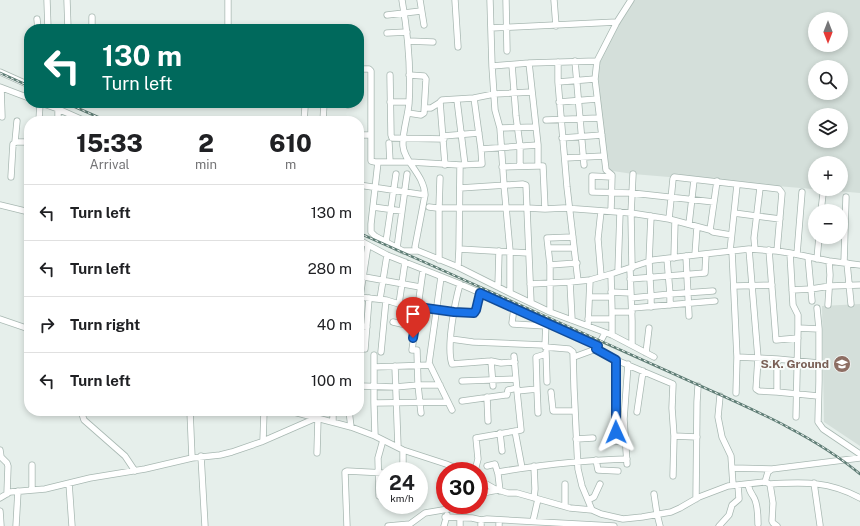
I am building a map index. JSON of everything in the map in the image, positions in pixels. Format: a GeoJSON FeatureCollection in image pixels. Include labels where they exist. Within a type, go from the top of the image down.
{"type":"FeatureCollection","features":[{"type":"Feature","properties":{"kind":"street"},"geometry":{"type":"LineString","coordinates":[[47,0],[48,24]]}},
{"type":"Feature","properties":{"kind":"street"},"geometry":{"type":"LineString","coordinates":[[67,0],[68,24]]}},
{"type":"Feature","properties":{"kind":"street"},"geometry":{"type":"LineString","coordinates":[[228,0],[228,24]]}},
{"type":"Feature","properties":{"kind":"street"},"geometry":{"type":"LineString","coordinates":[[402,0],[408,41],[409,75],[408,113],[403,139],[404,151],[422,181],[425,195],[415,247],[418,251]]}},
{"type":"Feature","properties":{"kind":"street"},"geometry":{"type":"LineString","coordinates":[[420,0],[424,25]]}},
{"type":"Feature","properties":{"kind":"street"},"geometry":{"type":"LineString","coordinates":[[455,0],[458,47]]}},
{"type":"Feature","properties":{"kind":"street"},"geometry":{"type":"LineString","coordinates":[[490,0],[495,110],[500,128],[502,146],[502,167],[510,251],[510,293]]}},
{"type":"Feature","properties":{"kind":"street"},"geometry":{"type":"LineString","coordinates":[[506,0],[507,51]]}},
{"type":"Feature","properties":{"kind":"street"},"geometry":{"type":"LineString","coordinates":[[554,0],[556,26]]}},
{"type":"Feature","properties":{"kind":"street"},"geometry":{"type":"LineString","coordinates":[[611,211],[612,177],[606,170],[595,79],[597,61],[617,22],[631,0]]}},
{"type":"Feature","properties":{"kind":"street"},"geometry":{"type":"LineString","coordinates":[[387,15],[421,11]]}},
{"type":"Feature","properties":{"kind":"street"},"geometry":{"type":"LineString","coordinates":[[92,17],[92,24]]}},
{"type":"Feature","properties":{"kind":"street"},"geometry":{"type":"LineString","coordinates":[[37,19],[38,24]]}},
{"type":"Feature","properties":{"kind":"street"},"geometry":{"type":"LineString","coordinates":[[491,28],[617,22]]}},
{"type":"Feature","properties":{"kind":"street"},"geometry":{"type":"LineString","coordinates":[[387,33],[407,32]]}},
{"type":"Feature","properties":{"kind":"street"},"geometry":{"type":"LineString","coordinates":[[408,41],[433,42]]}},
{"type":"Feature","properties":{"kind":"street"},"geometry":{"type":"LineString","coordinates":[[575,61],[584,165]]}},
{"type":"Feature","properties":{"kind":"street"},"geometry":{"type":"LineString","coordinates":[[492,66],[529,63],[597,61]]}},
{"type":"Feature","properties":{"kind":"street"},"geometry":{"type":"LineString","coordinates":[[558,62],[560,120],[578,281]]}},
{"type":"Feature","properties":{"kind":"street"},"geometry":{"type":"LineString","coordinates":[[529,63],[538,145],[538,166]]}},
{"type":"Feature","properties":{"kind":"street"},"geometry":{"type":"LineString","coordinates":[[512,65],[520,146],[520,166]]}},
{"type":"Feature","properties":{"kind":"street"},"geometry":{"type":"LineString","coordinates":[[364,70],[371,71],[370,159],[372,162],[410,162],[445,165],[482,164],[474,98]]}},
{"type":"Feature","properties":{"kind":"street"},"geometry":{"type":"LineString","coordinates":[[0,72],[24,82]]}},
{"type":"Feature","properties":{"kind":"street"},"geometry":{"type":"LineString","coordinates":[[390,75],[392,138],[403,139],[443,137],[479,133]]}},
{"type":"Feature","properties":{"kind":"street"},"geometry":{"type":"LineString","coordinates":[[408,113],[423,115],[425,108],[425,77],[409,75]]}},
{"type":"Feature","properties":{"kind":"street"},"geometry":{"type":"LineString","coordinates":[[558,82],[595,79]]}},
{"type":"Feature","properties":{"kind":"street"},"geometry":{"type":"LineString","coordinates":[[2,117],[0,88],[24,96]]}},
{"type":"Feature","properties":{"kind":"street"},"geometry":{"type":"LineString","coordinates":[[425,108],[432,108],[442,100],[457,100],[515,92],[532,92]]}},
{"type":"Feature","properties":{"kind":"street"},"geometry":{"type":"LineString","coordinates":[[559,102],[597,99]]}},
{"type":"Feature","properties":{"kind":"street"},"geometry":{"type":"LineString","coordinates":[[457,100],[461,134],[462,165],[459,208],[458,267]]}},
{"type":"Feature","properties":{"kind":"street"},"geometry":{"type":"LineString","coordinates":[[390,102],[409,102]]}},
{"type":"Feature","properties":{"kind":"street"},"geometry":{"type":"LineString","coordinates":[[439,103],[445,165]]}},
{"type":"Feature","properties":{"kind":"street"},"geometry":{"type":"LineString","coordinates":[[55,108],[74,116]]}},
{"type":"Feature","properties":{"kind":"street"},"geometry":{"type":"LineString","coordinates":[[58,109],[58,116]]}},
{"type":"Feature","properties":{"kind":"street"},"geometry":{"type":"LineString","coordinates":[[546,120],[599,118]]}},
{"type":"Feature","properties":{"kind":"street"},"geometry":{"type":"LineString","coordinates":[[11,177],[12,146],[16,142],[17,121]]}},
{"type":"Feature","properties":{"kind":"street"},"geometry":{"type":"LineString","coordinates":[[500,128],[536,127]]}},
{"type":"Feature","properties":{"kind":"street"},"geometry":{"type":"LineString","coordinates":[[364,135],[370,135]]}},
{"type":"Feature","properties":{"kind":"street"},"geometry":{"type":"LineString","coordinates":[[562,138],[602,135]]}},
{"type":"Feature","properties":{"kind":"street"},"geometry":{"type":"LineString","coordinates":[[16,142],[24,142]]}},
{"type":"Feature","properties":{"kind":"street"},"geometry":{"type":"LineString","coordinates":[[390,143],[390,162]]}},
{"type":"Feature","properties":{"kind":"street"},"geometry":{"type":"LineString","coordinates":[[481,149],[502,146],[538,145]]}},
{"type":"Feature","properties":{"kind":"street"},"geometry":{"type":"LineString","coordinates":[[565,158],[604,156]]}},
{"type":"Feature","properties":{"kind":"street"},"geometry":{"type":"LineString","coordinates":[[378,162],[370,227],[371,232],[375,236],[404,251],[418,251],[458,267],[550,312],[612,335],[654,357]]}},
{"type":"Feature","properties":{"kind":"street"},"geometry":{"type":"LineString","coordinates":[[502,167],[543,166],[545,209]]}},
{"type":"Feature","properties":{"kind":"street"},"geometry":{"type":"LineString","coordinates":[[386,242],[396,174]]}},
{"type":"Feature","properties":{"kind":"street"},"geometry":{"type":"LineString","coordinates":[[397,248],[407,174]]}},
{"type":"Feature","properties":{"kind":"street"},"geometry":{"type":"LineString","coordinates":[[632,345],[630,212],[633,174]]}},
{"type":"Feature","properties":{"kind":"street"},"geometry":{"type":"LineString","coordinates":[[612,177],[592,176],[592,192],[671,196],[714,202]]}},
{"type":"Feature","properties":{"kind":"street"},"geometry":{"type":"LineString","coordinates":[[674,258],[671,196],[674,177],[779,189],[782,193],[777,251]]}},
{"type":"Feature","properties":{"kind":"street"},"geometry":{"type":"LineString","coordinates":[[439,260],[440,178]]}},
{"type":"Feature","properties":{"kind":"street"},"geometry":{"type":"LineString","coordinates":[[689,224],[694,180]]}},
{"type":"Feature","properties":{"kind":"street"},"geometry":{"type":"LineString","coordinates":[[710,230],[717,181]]}},
{"type":"Feature","properties":{"kind":"street"},"geometry":{"type":"LineString","coordinates":[[460,188],[525,184],[531,303]]}},
{"type":"Feature","properties":{"kind":"street"},"geometry":{"type":"LineString","coordinates":[[736,185],[731,235],[738,357],[736,393]]}},
{"type":"Feature","properties":{"kind":"street"},"geometry":{"type":"LineString","coordinates":[[364,186],[425,195]]}},
{"type":"Feature","properties":{"kind":"street"},"geometry":{"type":"LineString","coordinates":[[760,188],[752,249],[752,286],[758,358],[756,389],[759,391],[818,396]]}},
{"type":"Feature","properties":{"kind":"street"},"geometry":{"type":"LineString","coordinates":[[797,254],[802,192]]}},
{"type":"Feature","properties":{"kind":"street"},"geometry":{"type":"LineString","coordinates":[[846,197],[846,263],[851,304]]}},
{"type":"Feature","properties":{"kind":"street"},"geometry":{"type":"LineString","coordinates":[[0,205],[24,211]]}},
{"type":"Feature","properties":{"kind":"street"},"geometry":{"type":"LineString","coordinates":[[373,207],[402,211]]}},
{"type":"Feature","properties":{"kind":"street"},"geometry":{"type":"LineString","coordinates":[[429,207],[570,208],[630,212],[672,220],[697,226],[713,232],[731,235]]}},
{"type":"Feature","properties":{"kind":"street"},"geometry":{"type":"LineString","coordinates":[[601,210],[598,239],[601,276]]}},
{"type":"Feature","properties":{"kind":"street"},"geometry":{"type":"LineString","coordinates":[[618,271],[620,212]]}},
{"type":"Feature","properties":{"kind":"street"},"geometry":{"type":"LineString","coordinates":[[734,214],[780,218]]}},
{"type":"Feature","properties":{"kind":"street"},"geometry":{"type":"LineString","coordinates":[[651,216],[649,262],[651,306]]}},
{"type":"Feature","properties":{"kind":"street"},"geometry":{"type":"LineString","coordinates":[[695,255],[697,226]]}},
{"type":"Feature","properties":{"kind":"street"},"geometry":{"type":"LineString","coordinates":[[550,312],[550,265],[547,238],[573,237]]}},
{"type":"Feature","properties":{"kind":"street"},"geometry":{"type":"LineString","coordinates":[[364,243],[387,255],[460,284],[514,308],[597,347],[616,360],[673,384],[673,476]]}},
{"type":"Feature","properties":{"kind":"street"},"geometry":{"type":"LineString","coordinates":[[817,258],[818,244]]}},
{"type":"Feature","properties":{"kind":"street"},"geometry":{"type":"LineString","coordinates":[[364,263],[368,245]]}},
{"type":"Feature","properties":{"kind":"street"},"geometry":{"type":"LineString","coordinates":[[548,248],[574,248]]}},
{"type":"Feature","properties":{"kind":"street"},"geometry":{"type":"LineString","coordinates":[[459,249],[528,252]]}},
{"type":"Feature","properties":{"kind":"street"},"geometry":{"type":"LineString","coordinates":[[530,284],[590,280],[649,262],[686,256],[752,249],[777,251],[829,261],[860,265]]}},
{"type":"Feature","properties":{"kind":"street"},"geometry":{"type":"LineString","coordinates":[[769,250],[776,340],[798,338]]}},
{"type":"Feature","properties":{"kind":"street"},"geometry":{"type":"LineString","coordinates":[[498,287],[499,251]]}},
{"type":"Feature","properties":{"kind":"street"},"geometry":{"type":"LineString","coordinates":[[790,253],[793,305],[798,315],[796,416]]}},
{"type":"Feature","properties":{"kind":"street"},"geometry":{"type":"LineString","coordinates":[[630,279],[705,273],[706,254]]}},
{"type":"Feature","properties":{"kind":"street"},"geometry":{"type":"LineString","coordinates":[[380,299],[387,255]]}},
{"type":"Feature","properties":{"kind":"street"},"geometry":{"type":"LineString","coordinates":[[686,256],[689,316]]}},
{"type":"Feature","properties":{"kind":"street"},"geometry":{"type":"LineString","coordinates":[[808,257],[812,301]]}},
{"type":"Feature","properties":{"kind":"street"},"geometry":{"type":"LineString","coordinates":[[667,259],[670,305]]}},
{"type":"Feature","properties":{"kind":"street"},"geometry":{"type":"LineString","coordinates":[[828,305],[830,286],[829,261]]}},
{"type":"Feature","properties":{"kind":"street"},"geometry":{"type":"LineString","coordinates":[[399,304],[405,262]]}},
{"type":"Feature","properties":{"kind":"street"},"geometry":{"type":"LineString","coordinates":[[550,265],[577,263]]}},
{"type":"Feature","properties":{"kind":"street"},"geometry":{"type":"LineString","coordinates":[[421,413],[418,385],[417,350],[412,350],[423,270]]}},
{"type":"Feature","properties":{"kind":"street"},"geometry":{"type":"LineString","coordinates":[[611,274],[612,335]]}},
{"type":"Feature","properties":{"kind":"street"},"geometry":{"type":"LineString","coordinates":[[364,277],[420,287]]}},
{"type":"Feature","properties":{"kind":"street"},"geometry":{"type":"LineString","coordinates":[[440,277],[430,365],[452,410]]}},
{"type":"Feature","properties":{"kind":"street"},"geometry":{"type":"LineString","coordinates":[[588,326],[590,280]]}},
{"type":"Feature","properties":{"kind":"street"},"geometry":{"type":"LineString","coordinates":[[570,282],[572,320]]}},
{"type":"Feature","properties":{"kind":"street"},"geometry":{"type":"LineString","coordinates":[[460,284],[454,312],[451,339],[450,357],[452,364],[491,361],[501,363],[515,359],[521,430],[476,438],[477,462]]}},
{"type":"Feature","properties":{"kind":"street"},"geometry":{"type":"LineString","coordinates":[[734,286],[772,285]]}},
{"type":"Feature","properties":{"kind":"street"},"geometry":{"type":"LineString","coordinates":[[792,290],[830,286],[860,285]]}},
{"type":"Feature","properties":{"kind":"street"},"geometry":{"type":"LineString","coordinates":[[590,297],[611,295],[651,296],[713,291]]}},
{"type":"Feature","properties":{"kind":"street"},"geometry":{"type":"LineString","coordinates":[[364,297],[386,300],[418,307],[474,313],[480,293]]}},
{"type":"Feature","properties":{"kind":"street"},"geometry":{"type":"LineString","coordinates":[[365,349],[369,298]]}},
{"type":"Feature","properties":{"kind":"street"},"geometry":{"type":"LineString","coordinates":[[381,352],[386,300]]}},
{"type":"Feature","properties":{"kind":"street"},"geometry":{"type":"LineString","coordinates":[[612,312],[651,306],[714,301]]}},
{"type":"Feature","properties":{"kind":"street"},"geometry":{"type":"LineString","coordinates":[[514,308],[513,324],[546,324]]}},
{"type":"Feature","properties":{"kind":"street"},"geometry":{"type":"LineString","coordinates":[[817,308],[819,329],[818,422],[823,429],[860,454]]}},
{"type":"Feature","properties":{"kind":"street"},"geometry":{"type":"LineString","coordinates":[[0,319],[24,327]]}},
{"type":"Feature","properties":{"kind":"street"},"geometry":{"type":"LineString","coordinates":[[588,319],[612,319]]}},
{"type":"Feature","properties":{"kind":"street"},"geometry":{"type":"LineString","coordinates":[[393,322],[415,327]]}},
{"type":"Feature","properties":{"kind":"street"},"geometry":{"type":"LineString","coordinates":[[546,324],[545,349],[547,382]]}},
{"type":"Feature","properties":{"kind":"street"},"geometry":{"type":"LineString","coordinates":[[646,353],[649,328]]}},
{"type":"Feature","properties":{"kind":"street"},"geometry":{"type":"LineString","coordinates":[[798,328],[819,329]]}},
{"type":"Feature","properties":{"kind":"street"},"geometry":{"type":"LineString","coordinates":[[574,357],[597,347],[605,332]]}},
{"type":"Feature","properties":{"kind":"street"},"geometry":{"type":"LineString","coordinates":[[451,339],[545,349],[569,349],[573,352],[578,461],[582,486],[592,510]]}},
{"type":"Feature","properties":{"kind":"street"},"geometry":{"type":"LineString","coordinates":[[538,413],[536,357],[545,349]]}},
{"type":"Feature","properties":{"kind":"street"},"geometry":{"type":"LineString","coordinates":[[374,355],[375,436]]}},
{"type":"Feature","properties":{"kind":"street"},"geometry":{"type":"LineString","coordinates":[[738,357],[819,363]]}},
{"type":"Feature","properties":{"kind":"street"},"geometry":{"type":"LineString","coordinates":[[776,392],[777,359]]}},
{"type":"Feature","properties":{"kind":"street"},"geometry":{"type":"LineString","coordinates":[[616,360],[615,410],[617,441]]}},
{"type":"Feature","properties":{"kind":"street"},"geometry":{"type":"LineString","coordinates":[[491,361],[492,383]]}},
{"type":"Feature","properties":{"kind":"street"},"geometry":{"type":"LineString","coordinates":[[498,472],[578,461],[596,460],[627,462],[624,419],[628,364]]}},
{"type":"Feature","properties":{"kind":"street"},"geometry":{"type":"LineString","coordinates":[[374,367],[430,365]]}},
{"type":"Feature","properties":{"kind":"street"},"geometry":{"type":"LineString","coordinates":[[395,366],[396,402],[403,462]]}},
{"type":"Feature","properties":{"kind":"street"},"geometry":{"type":"LineString","coordinates":[[637,412],[643,371]]}},
{"type":"Feature","properties":{"kind":"street"},"geometry":{"type":"LineString","coordinates":[[462,381],[492,383],[516,380]]}},
{"type":"Feature","properties":{"kind":"street"},"geometry":{"type":"LineString","coordinates":[[364,386],[440,385]]}},
{"type":"Feature","properties":{"kind":"street"},"geometry":{"type":"LineString","coordinates":[[696,499],[698,386]]}},
{"type":"Feature","properties":{"kind":"street"},"geometry":{"type":"LineString","coordinates":[[462,402],[507,395],[508,390],[537,390]]}},
{"type":"Feature","properties":{"kind":"street"},"geometry":{"type":"LineString","coordinates":[[551,392],[553,411],[575,411]]}},
{"type":"Feature","properties":{"kind":"street"},"geometry":{"type":"LineString","coordinates":[[719,526],[729,515],[732,505],[739,499],[730,456],[722,437],[718,417],[720,396]]}},
{"type":"Feature","properties":{"kind":"street"},"geometry":{"type":"LineString","coordinates":[[487,397],[488,421]]}},
{"type":"Feature","properties":{"kind":"street"},"geometry":{"type":"LineString","coordinates":[[374,403],[448,402]]}},
{"type":"Feature","properties":{"kind":"street"},"geometry":{"type":"LineString","coordinates":[[83,416],[84,420],[125,456],[135,471]]}},
{"type":"Feature","properties":{"kind":"street"},"geometry":{"type":"LineString","coordinates":[[190,416],[192,458]]}},
{"type":"Feature","properties":{"kind":"street"},"geometry":{"type":"LineString","coordinates":[[263,441],[264,416]]}},
{"type":"Feature","properties":{"kind":"street"},"geometry":{"type":"LineString","coordinates":[[313,416],[351,427],[401,448],[440,462]]}},
{"type":"Feature","properties":{"kind":"street"},"geometry":{"type":"LineString","coordinates":[[333,416],[333,422]]}},
{"type":"Feature","properties":{"kind":"street"},"geometry":{"type":"LineString","coordinates":[[350,416],[351,427]]}},
{"type":"Feature","properties":{"kind":"street"},"geometry":{"type":"LineString","coordinates":[[0,498],[18,491],[45,489],[104,475],[135,471],[201,456],[220,455],[248,447],[317,418]]}},
{"type":"Feature","properties":{"kind":"street"},"geometry":{"type":"LineString","coordinates":[[317,418],[317,453]]}},
{"type":"Feature","properties":{"kind":"street"},"geometry":{"type":"LineString","coordinates":[[516,431],[522,468]]}},
{"type":"Feature","properties":{"kind":"street"},"geometry":{"type":"LineString","coordinates":[[500,433],[502,451]]}},
{"type":"Feature","properties":{"kind":"street"},"geometry":{"type":"LineString","coordinates":[[674,436],[697,437]]}},
{"type":"Feature","properties":{"kind":"street"},"geometry":{"type":"LineString","coordinates":[[576,439],[593,438]]}},
{"type":"Feature","properties":{"kind":"street"},"geometry":{"type":"LineString","coordinates":[[379,462],[383,440]]}},
{"type":"Feature","properties":{"kind":"street"},"geometry":{"type":"LineString","coordinates":[[606,442],[626,440]]}},
{"type":"Feature","properties":{"kind":"street"},"geometry":{"type":"LineString","coordinates":[[0,450],[1,457],[8,466],[7,494]]}},
{"type":"Feature","properties":{"kind":"street"},"geometry":{"type":"LineString","coordinates":[[201,456],[205,526]]}},
{"type":"Feature","properties":{"kind":"street"},"geometry":{"type":"LineString","coordinates":[[732,468],[772,468],[860,458]]}},
{"type":"Feature","properties":{"kind":"street"},"geometry":{"type":"LineString","coordinates":[[596,460],[598,470],[618,471]]}},
{"type":"Feature","properties":{"kind":"street"},"geometry":{"type":"LineString","coordinates":[[488,466],[495,464],[498,472],[499,491]]}},
{"type":"Feature","properties":{"kind":"street"},"geometry":{"type":"LineString","coordinates":[[32,465],[32,490]]}},
{"type":"Feature","properties":{"kind":"street"},"geometry":{"type":"LineString","coordinates":[[534,466],[536,498],[535,523]]}},
{"type":"Feature","properties":{"kind":"street"},"geometry":{"type":"LineString","coordinates":[[772,468],[768,472],[768,483],[773,503],[772,521],[773,524],[778,526]]}},
{"type":"Feature","properties":{"kind":"street"},"geometry":{"type":"LineString","coordinates":[[347,526],[345,472],[376,473]]}},
{"type":"Feature","properties":{"kind":"street"},"geometry":{"type":"LineString","coordinates":[[69,483],[72,526]]}},
{"type":"Feature","properties":{"kind":"street"},"geometry":{"type":"LineString","coordinates":[[814,483],[820,525]]}},
{"type":"Feature","properties":{"kind":"street"},"geometry":{"type":"LineString","coordinates":[[488,492],[499,491],[536,498],[565,506],[592,510],[613,518],[632,518],[671,512],[696,499],[728,486],[748,484],[814,483],[845,490],[860,498]]}},
{"type":"Feature","properties":{"kind":"street"},"geometry":{"type":"LineString","coordinates":[[565,484],[565,506]]}},
{"type":"Feature","properties":{"kind":"street"},"geometry":{"type":"LineString","coordinates":[[588,500],[594,497],[600,484]]}},
{"type":"Feature","properties":{"kind":"street"},"geometry":{"type":"LineString","coordinates":[[748,484],[750,493],[753,496],[758,524]]}},
{"type":"Feature","properties":{"kind":"street"},"geometry":{"type":"LineString","coordinates":[[488,485],[499,491]]}},
{"type":"Feature","properties":{"kind":"street"},"geometry":{"type":"LineString","coordinates":[[16,526],[18,491]]}},
{"type":"Feature","properties":{"kind":"street"},"geometry":{"type":"LineString","coordinates":[[654,494],[660,526]]}},
{"type":"Feature","properties":{"kind":"street"},"geometry":{"type":"LineString","coordinates":[[0,511],[1,526]]}},
{"type":"Feature","properties":{"kind":"street"},"geometry":{"type":"LineString","coordinates":[[388,526],[410,524],[426,513],[436,511]]}},
{"type":"Feature","properties":{"kind":"street"},"geometry":{"type":"LineString","coordinates":[[444,526],[447,514]]}},
{"type":"Feature","properties":{"kind":"street"},"geometry":{"type":"LineString","coordinates":[[446,517],[472,518],[481,523],[535,523],[614,526],[613,518]]}},
{"type":"Feature","properties":{"kind":"street"},"geometry":{"type":"LineString","coordinates":[[460,518],[460,526]]}},
{"type":"Feature","properties":{"kind":"shaded area"},"geometry":{"type":"Polygon","coordinates":[[[630,0],[860,0],[860,193],[848,192],[848,156],[808,156],[808,189],[633,174],[606,170],[597,61],[630,0]]]}},
{"type":"Feature","properties":{"kind":"shaded area","name":"S.K. Ground"},"geometry":{"type":"Polygon","coordinates":[[[860,304],[860,446],[824,422],[822,306],[860,304]]]}},
{"type":"Feature","properties":{"kind":"railway"},"geometry":{"type":"LineString","coordinates":[[0,73],[24,84]]}},
{"type":"Feature","properties":{"kind":"railway"},"geometry":{"type":"LineString","coordinates":[[77,108],[96,116]]}},
{"type":"Feature","properties":{"kind":"railway"},"geometry":{"type":"LineString","coordinates":[[364,235],[771,418],[818,444],[860,474]]}},
{"type":"Feature","properties":{"kind":"place","name":"S.K. Ground"},"geometry":{"type":"Point","coordinates":[842,364]}},
{"type":"Feature","properties":{"kind":"route"},"geometry":{"type":"LineString","coordinates":[[413,338],[418,307],[474,313],[480,293],[576,335],[598,346],[596,349],[616,360],[616,432]]}}]}
